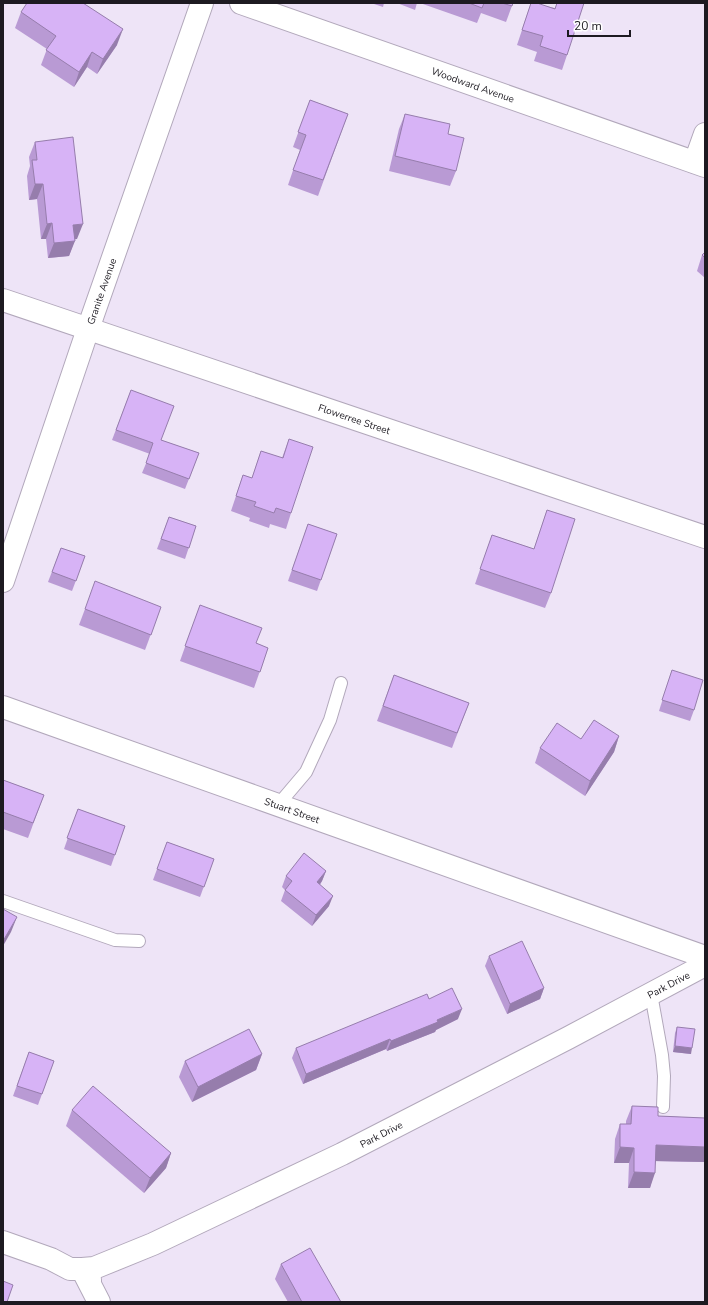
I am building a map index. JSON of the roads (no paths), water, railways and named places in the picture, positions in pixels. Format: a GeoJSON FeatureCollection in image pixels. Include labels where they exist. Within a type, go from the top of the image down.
{"type":"FeatureCollection","features":[{"type":"Feature","properties":{"kind":"street","name":"Granite Avenue"},"geometry":{"type":"LineString","coordinates":[[3,580],[202,3]]}},
{"type":"Feature","properties":{"kind":"street","name":"Woodward Avenue"},"geometry":{"type":"LineString","coordinates":[[241,3],[700,164]]}},
{"type":"Feature","properties":{"kind":"street"},"geometry":{"type":"LineString","coordinates":[[700,164],[705,134]]}},
{"type":"Feature","properties":{"kind":"street","name":"Flowerree Street"},"geometry":{"type":"LineString","coordinates":[[3,300],[705,538]]}},
{"type":"Feature","properties":{"kind":"street","name":"Stuart Street"},"geometry":{"type":"LineString","coordinates":[[3,707],[705,957]]}},
{"type":"Feature","properties":{"kind":"street","name":"Park Drive"},"geometry":{"type":"LineString","coordinates":[[82,1269],[94,1268],[153,1244],[342,1154],[561,1042],[705,965]]}},
{"type":"Feature","properties":{"kind":"street"},"geometry":{"type":"LineString","coordinates":[[3,1242],[51,1259],[70,1269],[82,1269]]}},
{"type":"Feature","properties":{"kind":"street"},"geometry":{"type":"LineString","coordinates":[[82,1269],[99,1302]]}},
{"type":"Feature","properties":{"kind":"street"},"geometry":{"type":"LineString","coordinates":[[82,1269],[109,1302]]}},
{"type":"Feature","properties":{"kind":"lane"},"geometry":{"type":"LineString","coordinates":[[278,805],[306,772],[330,720],[341,683]]}},
{"type":"Feature","properties":{"kind":"lane"},"geometry":{"type":"LineString","coordinates":[[3,901],[115,940],[139,940]]}},
{"type":"Feature","properties":{"kind":"lane"},"geometry":{"type":"LineString","coordinates":[[651,994],[663,1062],[663,1107]]}}]}
